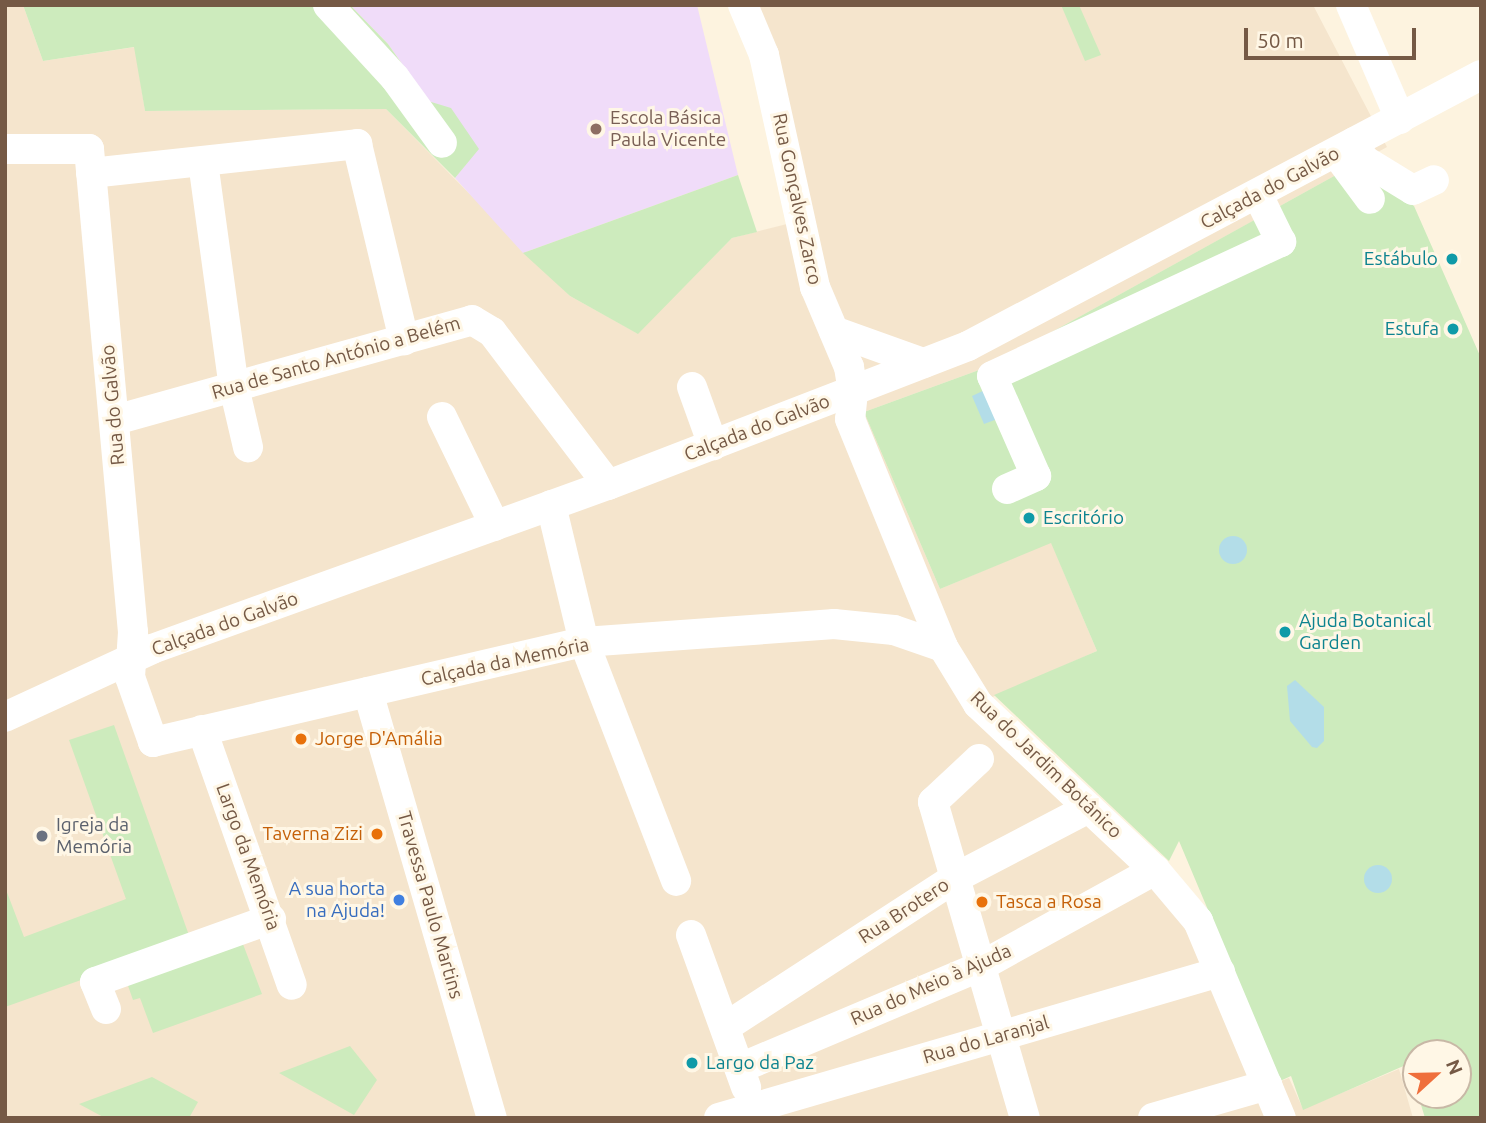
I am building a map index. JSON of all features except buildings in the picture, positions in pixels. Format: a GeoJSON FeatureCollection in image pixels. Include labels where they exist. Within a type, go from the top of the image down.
{"type":"FeatureCollection","features":[{"type":"Feature","properties":{"kind":"street"},"geometry":{"type":"LineString","coordinates":[[328,5],[395,78],[442,143]]}},
{"type":"Feature","properties":{"kind":"street","name":"Rua Gonçalves Zarco"},"geometry":{"type":"LineString","coordinates":[[743,5],[764,55],[815,287],[834,331],[853,392]]}},
{"type":"Feature","properties":{"kind":"street"},"geometry":{"type":"LineString","coordinates":[[1351,5],[1400,119]]}},
{"type":"Feature","properties":{"kind":"street","name":"Calçada do Galvão"},"geometry":{"type":"LineString","coordinates":[[5,717],[130,660],[608,485],[968,346],[1481,75]]}},
{"type":"Feature","properties":{"kind":"street"},"geometry":{"type":"LineString","coordinates":[[5,149],[90,161],[203,162],[357,144],[404,340]]}},
{"type":"Feature","properties":{"kind":"street"},"geometry":{"type":"LineString","coordinates":[[1345,148],[1413,190],[1434,180]]}},
{"type":"Feature","properties":{"kind":"street"},"geometry":{"type":"LineString","coordinates":[[1345,148],[1370,199]]}},
{"type":"Feature","properties":{"kind":"street","name":"Rua do Galvão"},"geometry":{"type":"LineString","coordinates":[[90,161],[133,632],[130,677],[153,742]]}},
{"type":"Feature","properties":{"kind":"street"},"geometry":{"type":"LineString","coordinates":[[203,162],[234,387],[248,447]]}},
{"type":"Feature","properties":{"kind":"street"},"geometry":{"type":"LineString","coordinates":[[1007,489],[1036,477],[992,376],[1281,242],[1258,195]]}},
{"type":"Feature","properties":{"kind":"street","name":"Rua de Santo António a Belém"},"geometry":{"type":"LineString","coordinates":[[115,420],[472,320],[492,332],[608,485]]}},
{"type":"Feature","properties":{"kind":"street"},"geometry":{"type":"LineString","coordinates":[[834,331],[923,363]]}},
{"type":"Feature","properties":{"kind":"street"},"geometry":{"type":"LineString","coordinates":[[692,387],[713,445]]}},
{"type":"Feature","properties":{"kind":"street","name":"Rua do Jardim Botânico"},"geometry":{"type":"LineString","coordinates":[[853,392],[850,419],[943,647],[978,704],[1155,870],[1198,921],[1281,1118]]}},
{"type":"Feature","properties":{"kind":"street"},"geometry":{"type":"LineString","coordinates":[[442,417],[495,526]]}},
{"type":"Feature","properties":{"kind":"street"},"geometry":{"type":"LineString","coordinates":[[551,505],[584,642],[676,881]]}},
{"type":"Feature","properties":{"kind":"street","name":"Calçada da Memória"},"geometry":{"type":"LineString","coordinates":[[153,742],[584,642],[834,624],[894,631],[943,647]]}},
{"type":"Feature","properties":{"kind":"street","name":"Travessa Paulo Martins"},"geometry":{"type":"LineString","coordinates":[[368,692],[492,1118]]}},
{"type":"Feature","properties":{"kind":"street","name":"Largo da Memória"},"geometry":{"type":"LineString","coordinates":[[202,730],[271,919],[292,985]]}},
{"type":"Feature","properties":{"kind":"street"},"geometry":{"type":"LineString","coordinates":[[979,759],[933,802],[1025,1118]]}},
{"type":"Feature","properties":{"kind":"street","name":"Rua Brotero"},"geometry":{"type":"LineString","coordinates":[[727,1026],[955,878],[1089,808]]}},
{"type":"Feature","properties":{"kind":"street","name":"Rua do Meio à Ajuda"},"geometry":{"type":"LineString","coordinates":[[740,1068],[981,966],[1155,870]]}},
{"type":"Feature","properties":{"kind":"street"},"geometry":{"type":"LineString","coordinates":[[106,1009],[95,982],[271,919]]}},
{"type":"Feature","properties":{"kind":"street"},"geometry":{"type":"LineString","coordinates":[[691,935],[727,1026],[754,1113],[719,1118]]}},
{"type":"Feature","properties":{"kind":"street","name":"Rua do Laranjal"},"geometry":{"type":"LineString","coordinates":[[754,1113],[1001,1036],[1220,972]]}},
{"type":"Feature","properties":{"kind":"street"},"geometry":{"type":"LineString","coordinates":[[1153,1118],[1267,1085]]}},
{"type":"Feature","properties":{"kind":"shaded area"},"geometry":{"type":"Polygon","coordinates":[[[5,5],[23,5],[43,61],[135,47],[145,111],[386,109],[570,296],[637,333],[732,238],[791,223],[759,77],[729,5],[1313,5],[1387,147],[990,366],[864,412],[940,589],[1051,542],[1097,651],[979,703],[1155,870],[1278,1082],[1289,1078],[1303,1109],[1399,1069],[1402,1080],[1402,1109],[1410,1109],[1413,1118],[5,1118],[5,5]]]}},
{"type":"Feature","properties":{"kind":"shaded area","name":"Escola Básica Paula Vicente"},"geometry":{"type":"Polygon","coordinates":[[[350,5],[697,5],[738,175],[523,253],[455,178],[478,149],[451,109],[428,101],[388,44],[350,5]]]}},
{"type":"Feature","properties":{"kind":"green space"},"geometry":{"type":"Polygon","coordinates":[[[23,5],[350,5],[388,44],[428,101],[451,108],[479,149],[455,178],[386,109],[145,111],[134,47],[43,61],[23,5]]]}},
{"type":"Feature","properties":{"kind":"green space"},"geometry":{"type":"Polygon","coordinates":[[[1061,5],[1079,5],[1101,55],[1085,61],[1061,5]]]}},
{"type":"Feature","properties":{"kind":"green space","name":"Ajuda Botanical Garden"},"geometry":{"type":"Polygon","coordinates":[[[1354,165],[1414,206],[1481,358],[1481,1118],[1425,1118],[1422,1109],[1472,1109],[1472,1039],[1402,1039],[1402,1067],[1303,1110],[1291,1076],[1280,1081],[1179,841],[1169,861],[994,695],[1097,651],[1051,543],[940,589],[864,412],[990,366],[1354,165]]]}},
{"type":"Feature","properties":{"kind":"green space"},"geometry":{"type":"Polygon","coordinates":[[[738,175],[757,232],[732,238],[638,334],[570,296],[523,253],[738,175]]]}},
{"type":"Feature","properties":{"kind":"green space"},"geometry":{"type":"Polygon","coordinates":[[[114,725],[191,941],[5,1007],[5,887],[24,937],[126,899],[69,740],[114,725]]]}},
{"type":"Feature","properties":{"kind":"green space"},"geometry":{"type":"Polygon","coordinates":[[[241,939],[262,994],[153,1033],[140,998],[133,1000],[126,980],[241,939]]]}},
{"type":"Feature","properties":{"kind":"green space"},"geometry":{"type":"Polygon","coordinates":[[[350,1046],[377,1080],[354,1115],[279,1073],[350,1046]]]}},
{"type":"Feature","properties":{"kind":"green space"},"geometry":{"type":"Polygon","coordinates":[[[152,1077],[198,1102],[189,1118],[105,1118],[79,1104],[152,1077]]]}},
{"type":"Feature","properties":{"kind":"water"},"geometry":{"type":"Polygon","coordinates":[[[987,389],[1000,418],[984,424],[972,396],[987,389]]]}},
{"type":"Feature","properties":{"kind":"water"},"geometry":{"type":"Polygon","coordinates":[[[1233,536],[1243,540],[1247,550],[1243,560],[1233,564],[1223,560],[1219,550],[1223,540],[1233,536]]]}},
{"type":"Feature","properties":{"kind":"water"},"geometry":{"type":"Polygon","coordinates":[[[1295,680],[1324,707],[1324,741],[1317,748],[1312,747],[1290,721],[1287,686],[1295,680]]]}},
{"type":"Feature","properties":{"kind":"water"},"geometry":{"type":"Polygon","coordinates":[[[1378,865],[1388,869],[1392,879],[1388,889],[1378,893],[1368,889],[1364,879],[1368,869],[1378,865]]]}},
{"type":"Feature","properties":{"kind":"place","name":"Escola Básica Paula Vicente"},"geometry":{"type":"Point","coordinates":[596,129]}},
{"type":"Feature","properties":{"kind":"place","name":"Estábulo"},"geometry":{"type":"Point","coordinates":[1452,259]}},
{"type":"Feature","properties":{"kind":"place","name":"Estufa"},"geometry":{"type":"Point","coordinates":[1453,329]}},
{"type":"Feature","properties":{"kind":"place","name":"Escritório"},"geometry":{"type":"Point","coordinates":[1029,518]}},
{"type":"Feature","properties":{"kind":"place","name":"Ajuda Botanical Garden"},"geometry":{"type":"Point","coordinates":[1285,632]}},
{"type":"Feature","properties":{"kind":"place","name":"Jorge D'Amália"},"geometry":{"type":"Point","coordinates":[301,739]}},
{"type":"Feature","properties":{"kind":"place","name":"Taverna Zizi"},"geometry":{"type":"Point","coordinates":[377,834]}},
{"type":"Feature","properties":{"kind":"place","name":"Igreja da Memória"},"geometry":{"type":"Point","coordinates":[42,836]}},
{"type":"Feature","properties":{"kind":"place","name":"A sua horta na Ajuda!"},"geometry":{"type":"Point","coordinates":[399,900]}},
{"type":"Feature","properties":{"kind":"place","name":"Tasca a Rosa"},"geometry":{"type":"Point","coordinates":[982,902]}},
{"type":"Feature","properties":{"kind":"place","name":"Largo da Paz"},"geometry":{"type":"Point","coordinates":[692,1063]}}]}
